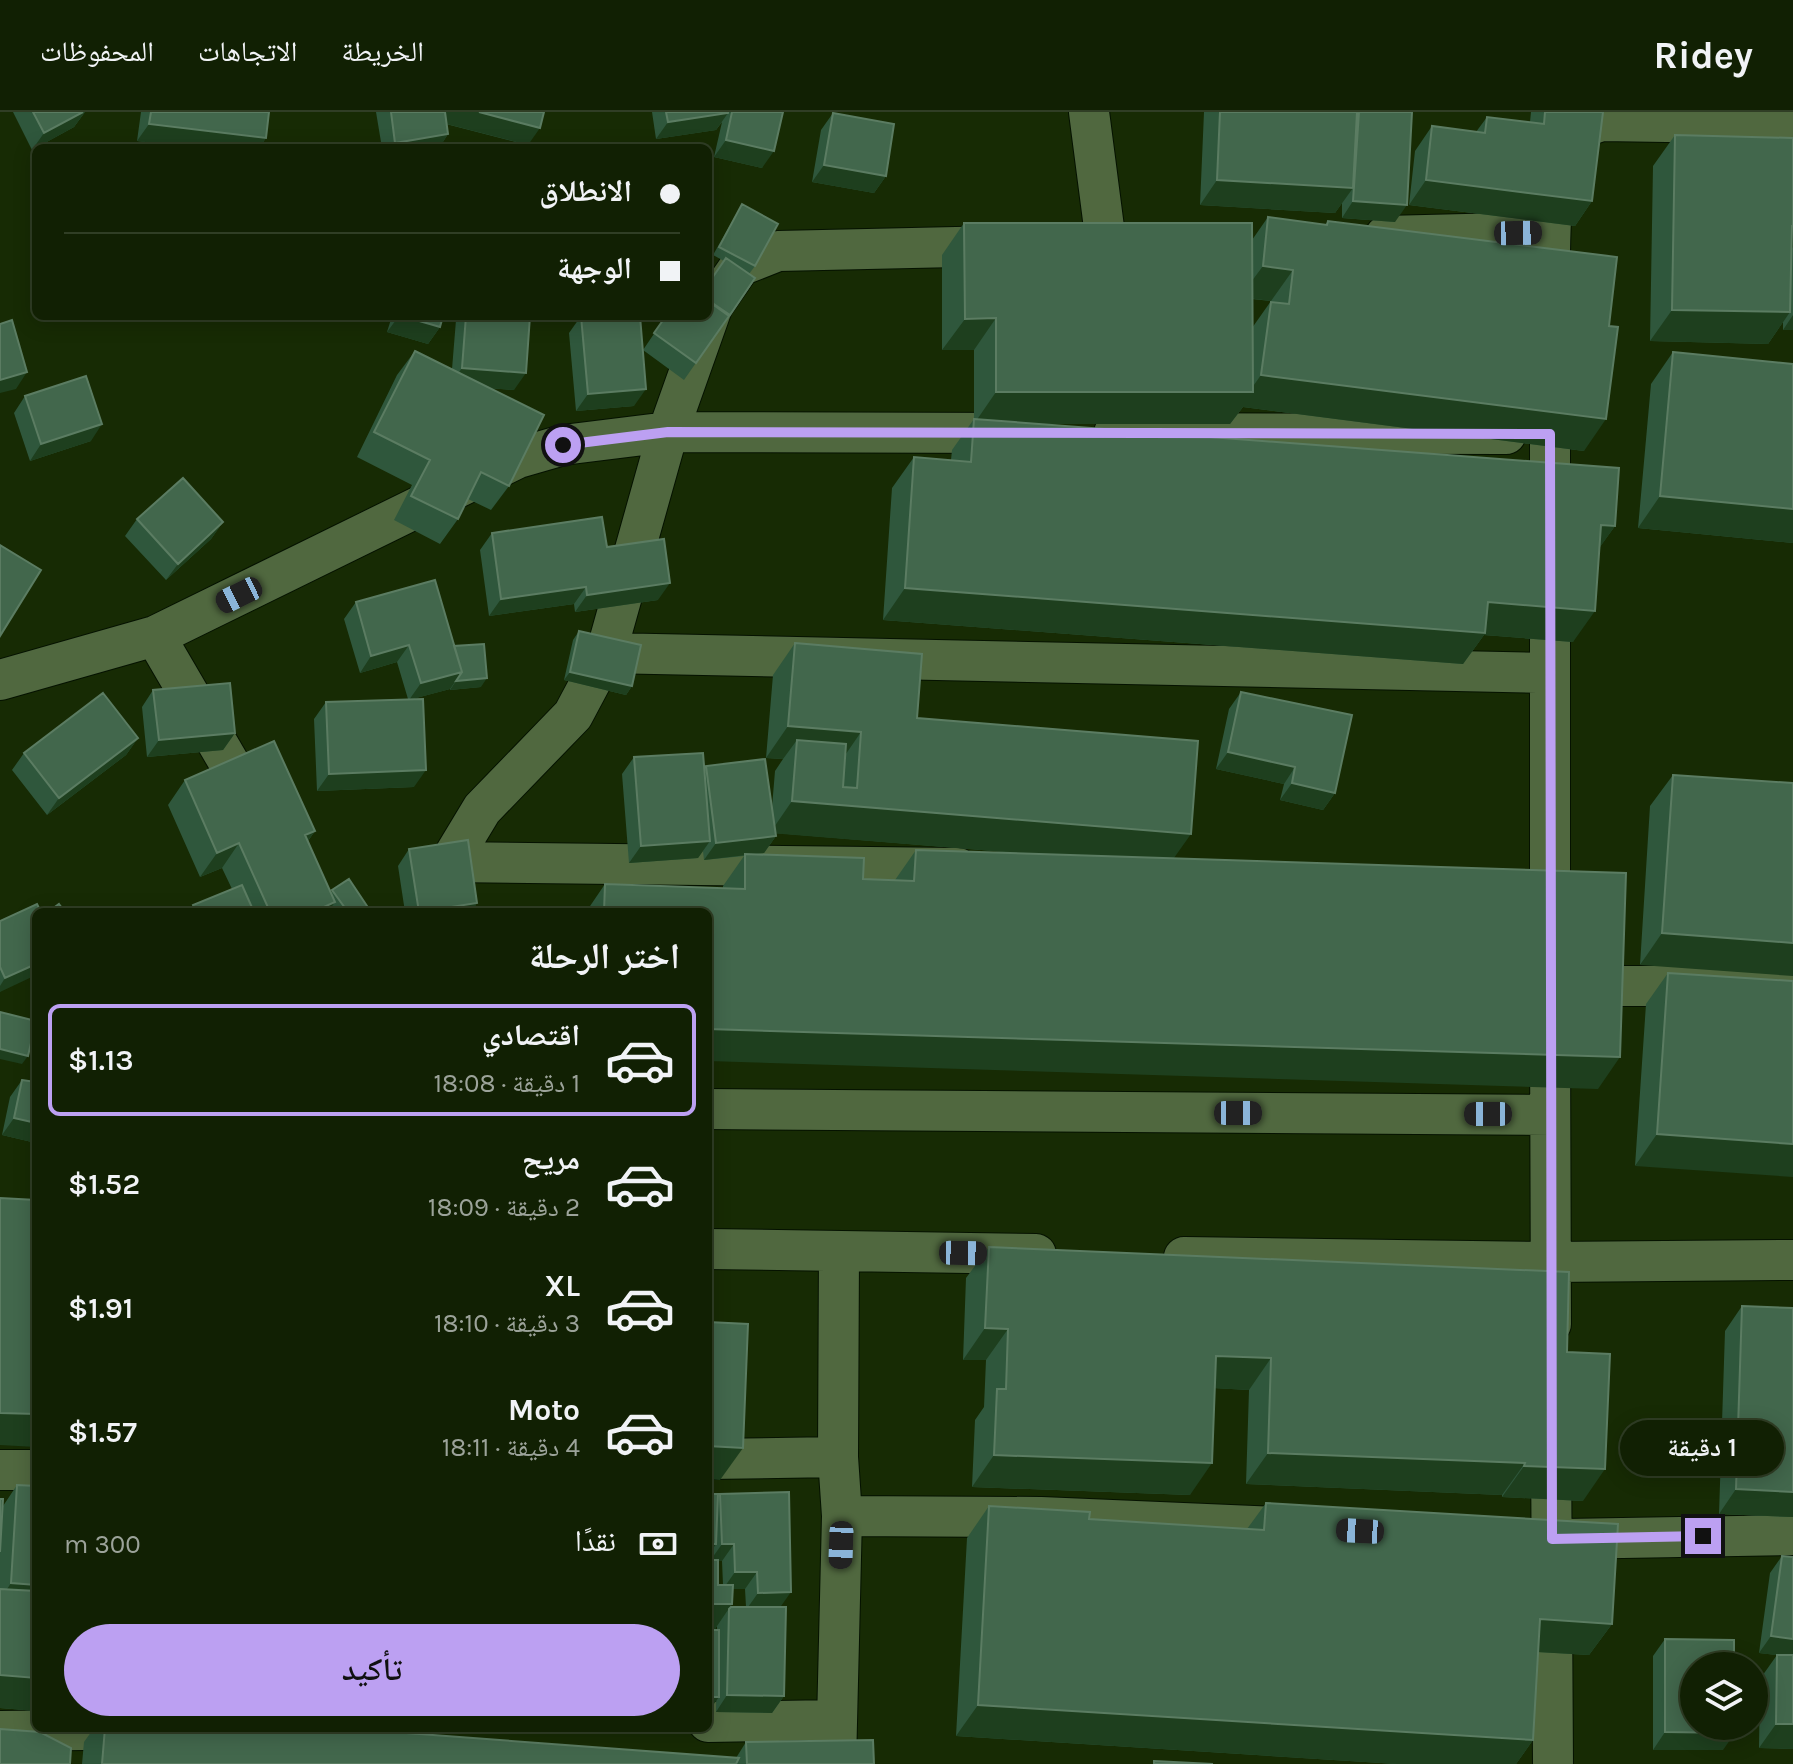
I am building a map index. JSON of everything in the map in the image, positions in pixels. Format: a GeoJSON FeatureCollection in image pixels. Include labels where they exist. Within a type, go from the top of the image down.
{"type":"FeatureCollection","features":[{"type":"Feature","properties":{"kind":"street"},"geometry":{"type":"LineString","coordinates":[[712,308],[740,266],[778,251],[1091,244],[1089,112]]}},
{"type":"Feature","properties":{"kind":"street"},"geometry":{"type":"LineString","coordinates":[[1551,1354],[1550,986],[1534,875],[1550,673],[1550,232],[1560,151],[1575,131],[1602,121],[1793,124]]}},
{"type":"Feature","properties":{"kind":"street"},"geometry":{"type":"LineString","coordinates":[[1344,237],[1550,232]]}},
{"type":"Feature","properties":{"kind":"street"},"geometry":{"type":"LineString","coordinates":[[433,908],[450,862],[482,809],[573,715],[606,653],[668,432],[708,320]]}},
{"type":"Feature","properties":{"kind":"street"},"geometry":{"type":"LineString","coordinates":[[0,680],[155,636],[518,458],[563,445],[668,432],[1550,434]]}},
{"type":"Feature","properties":{"kind":"street"},"geometry":{"type":"LineString","coordinates":[[155,636],[271,835]]}},
{"type":"Feature","properties":{"kind":"street"},"geometry":{"type":"LineString","coordinates":[[606,653],[1550,673]]}},
{"type":"Feature","properties":{"kind":"street"},"geometry":{"type":"LineString","coordinates":[[450,862],[992,869]]}},
{"type":"Feature","properties":{"kind":"street"},"geometry":{"type":"LineString","coordinates":[[1550,986],[1793,986]]}},
{"type":"Feature","properties":{"kind":"street"},"geometry":{"type":"LineString","coordinates":[[712,1109],[1550,1115]]}},
{"type":"Feature","properties":{"kind":"street"},"geometry":{"type":"LineString","coordinates":[[712,1249],[1076,1255]]}},
{"type":"Feature","properties":{"kind":"street"},"geometry":{"type":"LineString","coordinates":[[836,1764],[842,1516],[838,1457],[839,1252]]}},
{"type":"Feature","properties":{"kind":"street"},"geometry":{"type":"LineString","coordinates":[[1155,1256],[1550,1262],[1793,1260]]}},
{"type":"Feature","properties":{"kind":"street"},"geometry":{"type":"LineString","coordinates":[[1551,1401],[1536,1538],[1553,1764]]}},
{"type":"Feature","properties":{"kind":"street"},"geometry":{"type":"LineString","coordinates":[[712,1459],[838,1457]]}},
{"type":"Feature","properties":{"kind":"street"},"geometry":{"type":"LineString","coordinates":[[0,1470],[32,1470]]}},
{"type":"Feature","properties":{"kind":"street"},"geometry":{"type":"LineString","coordinates":[[842,1516],[1041,1517],[1344,1530]]}},
{"type":"Feature","properties":{"kind":"street"},"geometry":{"type":"LineString","coordinates":[[1536,1538],[1793,1535]]}},
{"type":"Feature","properties":{"kind":"street"},"geometry":{"type":"LineString","coordinates":[[712,1722],[835,1720]]}},
{"type":"Feature","properties":{"kind":"street"},"geometry":{"type":"LineString","coordinates":[[0,1731],[32,1731]]}},
{"type":"Feature","properties":{"kind":"building"},"geometry":{"type":"Polygon","coordinates":[[[33,112],[83,112],[44,133],[33,112]]]}},
{"type":"Feature","properties":{"kind":"building"},"geometry":{"type":"Polygon","coordinates":[[[151,112],[269,112],[266,138],[149,124],[151,112]]]}},
{"type":"Feature","properties":{"kind":"building"},"geometry":{"type":"Polygon","coordinates":[[[391,112],[445,112],[448,134],[395,143],[391,112]]]}},
{"type":"Feature","properties":{"kind":"building"},"geometry":{"type":"Polygon","coordinates":[[[479,112],[544,112],[540,128],[479,112]]]}},
{"type":"Feature","properties":{"kind":"building"},"geometry":{"type":"Polygon","coordinates":[[[666,112],[728,112],[728,113],[668,122],[666,112]]]}},
{"type":"Feature","properties":{"kind":"building"},"geometry":{"type":"Polygon","coordinates":[[[732,112],[783,112],[774,151],[726,140],[732,112]]]}},
{"type":"Feature","properties":{"kind":"building"},"geometry":{"type":"Polygon","coordinates":[[[1220,112],[1357,112],[1353,188],[1217,180],[1220,112]]]}},
{"type":"Feature","properties":{"kind":"building"},"geometry":{"type":"Polygon","coordinates":[[[1359,112],[1412,112],[1407,205],[1353,201],[1359,112]]]}},
{"type":"Feature","properties":{"kind":"building"},"geometry":{"type":"Polygon","coordinates":[[[1545,112],[1603,112],[1592,201],[1426,180],[1432,126],[1485,133],[1487,117],[1544,124],[1545,112]]]}},
{"type":"Feature","properties":{"kind":"building"},"geometry":{"type":"Polygon","coordinates":[[[833,113],[894,124],[886,176],[824,165],[833,113]]]}},
{"type":"Feature","properties":{"kind":"building"},"geometry":{"type":"Polygon","coordinates":[[[1675,135],[1793,138],[1790,312],[1672,310],[1675,135]]]}},
{"type":"Feature","properties":{"kind":"building"},"geometry":{"type":"Polygon","coordinates":[[[742,204],[778,224],[755,266],[719,247],[742,204]]]}},
{"type":"Feature","properties":{"kind":"building"},"geometry":{"type":"Polygon","coordinates":[[[1268,217],[1327,225],[1328,221],[1617,257],[1609,326],[1618,327],[1606,419],[1261,375],[1271,302],[1289,304],[1293,270],[1263,266],[1268,217]]]}},
{"type":"Feature","properties":{"kind":"building"},"geometry":{"type":"Polygon","coordinates":[[[964,223],[1252,223],[1253,392],[996,392],[996,318],[965,319],[964,223]]]}},
{"type":"Feature","properties":{"kind":"building"},"geometry":{"type":"Polygon","coordinates":[[[726,258],[755,278],[730,315],[712,303],[712,278],[726,258]]]}},
{"type":"Feature","properties":{"kind":"building"},"geometry":{"type":"Polygon","coordinates":[[[712,304],[729,316],[696,363],[654,333],[663,320],[712,320],[712,304]]]}},
{"type":"Feature","properties":{"kind":"building"},"geometry":{"type":"Polygon","coordinates":[[[12,320],[27,372],[0,380],[0,324],[12,320]]]}},
{"type":"Feature","properties":{"kind":"building"},"geometry":{"type":"Polygon","coordinates":[[[416,320],[442,320],[440,327],[416,320]]]}},
{"type":"Feature","properties":{"kind":"building"},"geometry":{"type":"Polygon","coordinates":[[[466,320],[530,320],[526,373],[462,368],[466,320]]]}},
{"type":"Feature","properties":{"kind":"building"},"geometry":{"type":"Polygon","coordinates":[[[581,320],[640,320],[646,389],[588,394],[581,320]]]}},
{"type":"Feature","properties":{"kind":"building"},"geometry":{"type":"Polygon","coordinates":[[[415,351],[544,415],[509,486],[481,472],[458,519],[411,496],[430,460],[374,432],[415,351]]]}},
{"type":"Feature","properties":{"kind":"building"},"geometry":{"type":"Polygon","coordinates":[[[1673,352],[1793,364],[1793,509],[1660,496],[1673,352]]]}},
{"type":"Feature","properties":{"kind":"building"},"geometry":{"type":"Polygon","coordinates":[[[86,376],[102,424],[41,444],[25,396],[86,376]]]}},
{"type":"Feature","properties":{"kind":"building"},"geometry":{"type":"Polygon","coordinates":[[[974,419],[1619,468],[1615,526],[1601,525],[1595,611],[1488,602],[1485,633],[905,588],[914,457],[971,462],[974,419]]]}},
{"type":"Feature","properties":{"kind":"building"},"geometry":{"type":"Polygon","coordinates":[[[183,478],[223,522],[178,564],[137,519],[183,478]]]}},
{"type":"Feature","properties":{"kind":"building"},"geometry":{"type":"Polygon","coordinates":[[[602,517],[607,547],[664,539],[670,583],[587,595],[586,587],[501,599],[492,533],[602,517]]]}},
{"type":"Feature","properties":{"kind":"building"},"geometry":{"type":"Polygon","coordinates":[[[0,545],[41,570],[0,636],[0,545]]]}},
{"type":"Feature","properties":{"kind":"building"},"geometry":{"type":"Polygon","coordinates":[[[435,580],[462,672],[421,683],[409,645],[371,656],[356,602],[435,580]]]}},
{"type":"Feature","properties":{"kind":"building"},"geometry":{"type":"Polygon","coordinates":[[[579,631],[641,645],[632,686],[570,672],[579,631]]]}},
{"type":"Feature","properties":{"kind":"building"},"geometry":{"type":"Polygon","coordinates":[[[795,643],[922,654],[917,718],[1198,741],[1191,834],[792,801],[797,740],[846,744],[843,787],[857,788],[861,732],[788,726],[795,643]]]}},
{"type":"Feature","properties":{"kind":"building"},"geometry":{"type":"Polygon","coordinates":[[[484,644],[487,678],[456,681],[462,672],[454,646],[484,644]]]}},
{"type":"Feature","properties":{"kind":"building"},"geometry":{"type":"Polygon","coordinates":[[[230,683],[235,733],[159,740],[153,690],[230,683]]]}},
{"type":"Feature","properties":{"kind":"building"},"geometry":{"type":"Polygon","coordinates":[[[1241,692],[1352,715],[1335,793],[1292,783],[1295,767],[1228,752],[1241,692]]]}},
{"type":"Feature","properties":{"kind":"building"},"geometry":{"type":"Polygon","coordinates":[[[103,693],[138,738],[59,798],[24,753],[103,693]]]}},
{"type":"Feature","properties":{"kind":"building"},"geometry":{"type":"Polygon","coordinates":[[[423,699],[426,770],[329,774],[326,702],[423,699]]]}},
{"type":"Feature","properties":{"kind":"building"},"geometry":{"type":"Polygon","coordinates":[[[274,741],[315,831],[305,835],[335,902],[322,908],[268,908],[239,843],[217,853],[185,780],[274,741]]]}},
{"type":"Feature","properties":{"kind":"building"},"geometry":{"type":"Polygon","coordinates":[[[703,753],[710,841],[641,846],[634,757],[703,753]]]}},
{"type":"Feature","properties":{"kind":"building"},"geometry":{"type":"Polygon","coordinates":[[[765,759],[776,836],[716,843],[706,766],[765,759]]]}},
{"type":"Feature","properties":{"kind":"building"},"geometry":{"type":"Polygon","coordinates":[[[1673,775],[1793,783],[1793,943],[1662,933],[1673,775]]]}},
{"type":"Feature","properties":{"kind":"building"},"geometry":{"type":"Polygon","coordinates":[[[468,840],[477,903],[418,908],[409,849],[468,840]]]}},
{"type":"Feature","properties":{"kind":"building"},"geometry":{"type":"Polygon","coordinates":[[[916,850],[1626,873],[1620,1057],[712,1029],[712,908],[604,908],[605,884],[745,889],[745,854],[864,858],[863,879],[914,881],[916,850]]]}},
{"type":"Feature","properties":{"kind":"building"},"geometry":{"type":"Polygon","coordinates":[[[349,879],[368,908],[345,908],[332,890],[349,879]]]}},
{"type":"Feature","properties":{"kind":"building"},"geometry":{"type":"Polygon","coordinates":[[[242,885],[252,908],[194,908],[193,905],[242,885]]]}},
{"type":"Feature","properties":{"kind":"building"},"geometry":{"type":"Polygon","coordinates":[[[37,904],[39,908],[32,908],[32,966],[5,978],[0,967],[0,921],[37,904]]]}},
{"type":"Feature","properties":{"kind":"building"},"geometry":{"type":"Polygon","coordinates":[[[1668,973],[1793,981],[1793,1144],[1657,1134],[1668,973]]]}},
{"type":"Feature","properties":{"kind":"building"},"geometry":{"type":"Polygon","coordinates":[[[0,1012],[32,1020],[28,1056],[0,1049],[0,1012]]]}},
{"type":"Feature","properties":{"kind":"building"},"geometry":{"type":"Polygon","coordinates":[[[22,1080],[32,1081],[32,1122],[14,1118],[22,1080]]]}},
{"type":"Feature","properties":{"kind":"building"},"geometry":{"type":"Polygon","coordinates":[[[0,1198],[32,1200],[32,1414],[0,1413],[0,1198]]]}},
{"type":"Feature","properties":{"kind":"building"},"geometry":{"type":"Polygon","coordinates":[[[989,1247],[1569,1272],[1567,1352],[1610,1354],[1605,1469],[1268,1453],[1271,1358],[1216,1356],[1212,1463],[994,1455],[997,1389],[1006,1389],[1008,1329],[985,1328],[989,1247]]]}},
{"type":"Feature","properties":{"kind":"building"},"geometry":{"type":"Polygon","coordinates":[[[1742,1306],[1793,1308],[1793,1492],[1736,1489],[1742,1306]]]}},
{"type":"Feature","properties":{"kind":"building"},"geometry":{"type":"Polygon","coordinates":[[[712,1322],[748,1324],[743,1448],[712,1446],[712,1322]]]}},
{"type":"Feature","properties":{"kind":"building"},"geometry":{"type":"Polygon","coordinates":[[[17,1485],[32,1486],[32,1585],[11,1583],[17,1485]]]}},
{"type":"Feature","properties":{"kind":"building"},"geometry":{"type":"Polygon","coordinates":[[[789,1492],[791,1592],[758,1593],[757,1572],[735,1572],[734,1544],[722,1544],[720,1494],[789,1492]]]}},
{"type":"Feature","properties":{"kind":"building"},"geometry":{"type":"Polygon","coordinates":[[[712,1494],[718,1494],[716,1544],[712,1544],[712,1494]]]}},
{"type":"Feature","properties":{"kind":"building"},"geometry":{"type":"Polygon","coordinates":[[[0,1499],[3,1499],[0,1552],[0,1499]]]}},
{"type":"Feature","properties":{"kind":"building"},"geometry":{"type":"Polygon","coordinates":[[[1266,1503],[1618,1524],[1612,1624],[1540,1619],[1533,1740],[978,1705],[989,1506],[1090,1512],[1089,1519],[1264,1530],[1266,1503]]]}},
{"type":"Feature","properties":{"kind":"building"},"geometry":{"type":"Polygon","coordinates":[[[1782,1556],[1793,1557],[1793,1639],[1771,1636],[1782,1556]]]}},
{"type":"Feature","properties":{"kind":"building"},"geometry":{"type":"Polygon","coordinates":[[[712,1560],[718,1560],[718,1585],[733,1585],[732,1604],[712,1604],[712,1560]]]}},
{"type":"Feature","properties":{"kind":"building"},"geometry":{"type":"Polygon","coordinates":[[[0,1589],[32,1591],[32,1678],[0,1675],[0,1589]]]}},
{"type":"Feature","properties":{"kind":"building"},"geometry":{"type":"Polygon","coordinates":[[[731,1607],[786,1607],[784,1696],[727,1695],[731,1607]]]}},
{"type":"Feature","properties":{"kind":"building"},"geometry":{"type":"Polygon","coordinates":[[[712,1630],[719,1630],[719,1697],[712,1697],[712,1630]]]}},
{"type":"Feature","properties":{"kind":"building"},"geometry":{"type":"Polygon","coordinates":[[[1665,1639],[1734,1640],[1734,1652],[1680,1652],[1680,1732],[1665,1732],[1665,1639]]]}},
{"type":"Feature","properties":{"kind":"building"},"geometry":{"type":"Polygon","coordinates":[[[1777,1655],[1793,1655],[1793,1724],[1776,1724],[1777,1655]]]}},
{"type":"Feature","properties":{"kind":"building"},"geometry":{"type":"Polygon","coordinates":[[[0,1729],[40,1732],[71,1748],[70,1764],[0,1764],[0,1729]]]}},
{"type":"Feature","properties":{"kind":"building"},"geometry":{"type":"Polygon","coordinates":[[[105,1732],[392,1732],[739,1758],[736,1764],[102,1764],[105,1732]]]}},
{"type":"Feature","properties":{"kind":"building"},"geometry":{"type":"Polygon","coordinates":[[[873,1740],[874,1764],[747,1764],[746,1742],[873,1740]]]}},
{"type":"Feature","properties":{"kind":"building"},"geometry":{"type":"Polygon","coordinates":[[[1154,1761],[1213,1764],[1154,1764],[1154,1761]]]}},
{"type":"Feature","properties":{"kind":"route"},"geometry":{"type":"LineString","coordinates":[[563,445],[668,432],[1550,434],[1552,1539],[1703,1536]]}}]}
